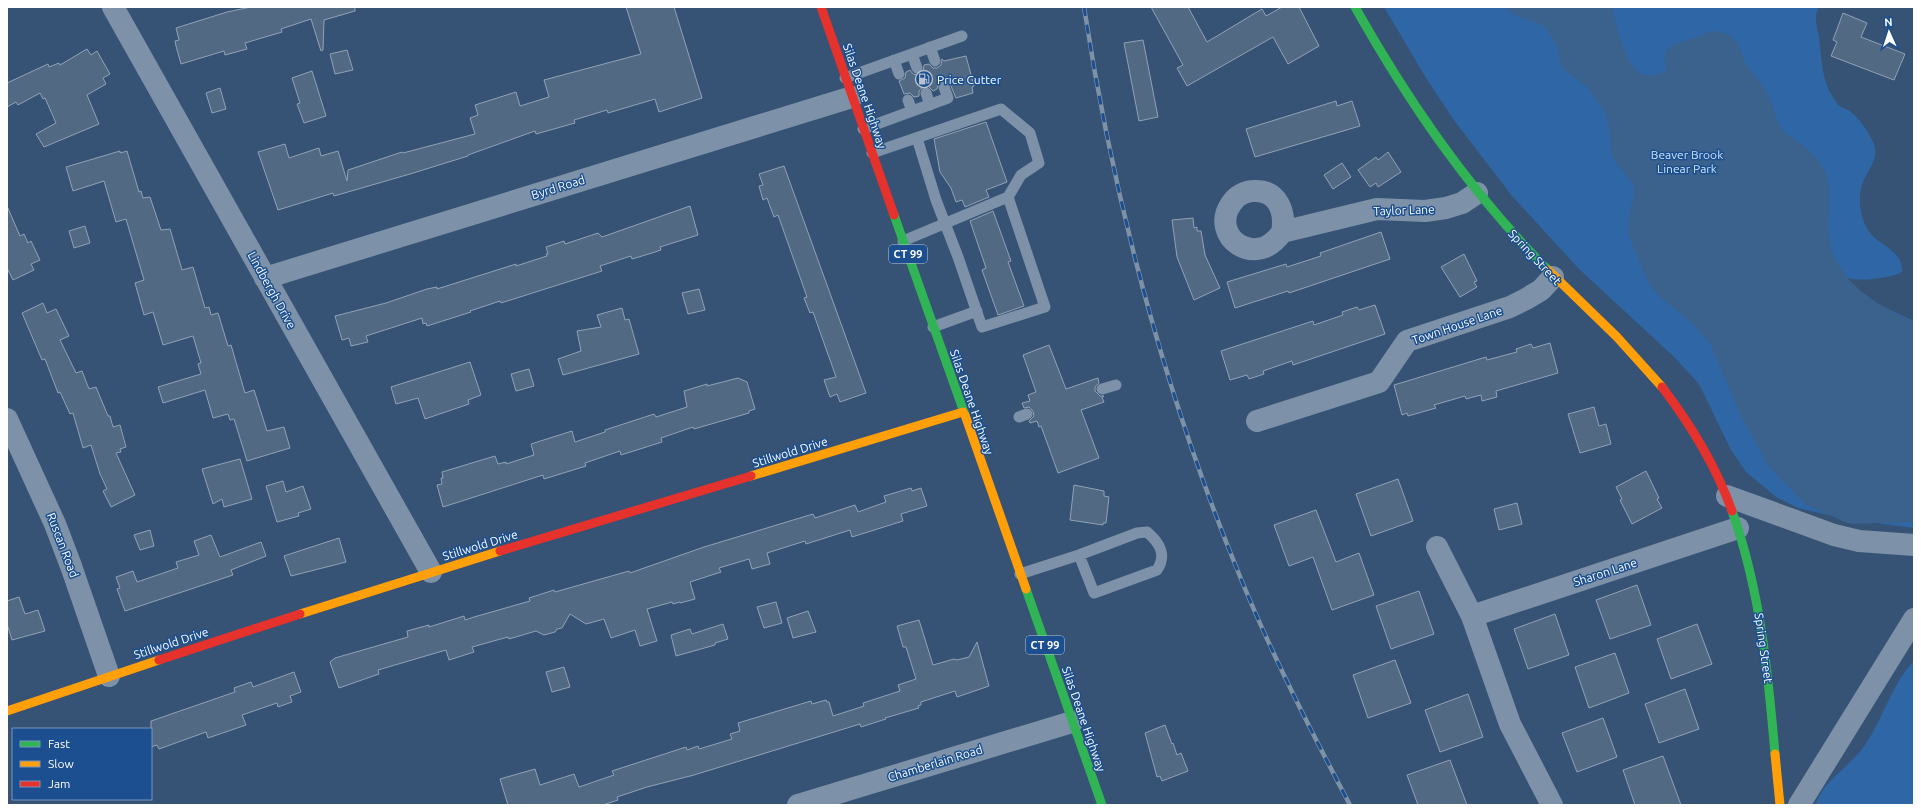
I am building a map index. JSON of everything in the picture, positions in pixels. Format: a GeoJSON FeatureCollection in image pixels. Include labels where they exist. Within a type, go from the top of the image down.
{"type":"FeatureCollection","features":[{"type":"Feature","properties":{"kind":"street","name":"Lindbergh Drive"},"geometry":{"type":"LineString","coordinates":[[112,7],[430,572]]}},
{"type":"Feature","properties":{"kind":"street","name":"Silas Deane Highway"},"geometry":{"type":"LineString","coordinates":[[821,7],[1102,805]]}},
{"type":"Feature","properties":{"kind":"street","name":"Spring Street"},"geometry":{"type":"LineString","coordinates":[[1355,7],[1414,105],[1477,193],[1553,277],[1652,374],[1680,412],[1697,439],[1727,496],[1738,528],[1757,601],[1764,639],[1780,805]]}},
{"type":"Feature","properties":{"kind":"street","name":"Byrd Road"},"geometry":{"type":"LineString","coordinates":[[265,278],[849,87]]}},
{"type":"Feature","properties":{"kind":"street","name":"Taylor Lane"},"geometry":{"type":"LineString","coordinates":[[1282,232],[1377,209],[1425,211],[1446,208],[1462,203],[1477,193]]}},
{"type":"Feature","properties":{"kind":"street","name":"Town House Lane"},"geometry":{"type":"LineString","coordinates":[[1257,421],[1379,382],[1407,341],[1526,299],[1541,290],[1553,277]]}},
{"type":"Feature","properties":{"kind":"street","name":"Stillwold Drive"},"geometry":{"type":"LineString","coordinates":[[7,711],[108,676],[430,572],[963,412]]}},
{"type":"Feature","properties":{"kind":"street","name":"Ruscan Road"},"geometry":{"type":"LineString","coordinates":[[7,419],[55,524],[74,573],[108,676]]}},
{"type":"Feature","properties":{"kind":"street"},"geometry":{"type":"LineString","coordinates":[[1727,496],[1834,535],[1859,541],[1914,545]]}},
{"type":"Feature","properties":{"kind":"street","name":"Sharon Lane"},"geometry":{"type":"LineString","coordinates":[[1472,616],[1738,528]]}},
{"type":"Feature","properties":{"kind":"street"},"geometry":{"type":"LineString","coordinates":[[1437,547],[1472,616],[1510,724],[1552,805]]}},
{"type":"Feature","properties":{"kind":"street"},"geometry":{"type":"LineString","coordinates":[[1799,805],[1914,619]]}},
{"type":"Feature","properties":{"kind":"street","name":"Chamberlain Road"},"geometry":{"type":"LineString","coordinates":[[798,805],[1072,722]]}},
{"type":"Feature","properties":{"kind":"lane"},"geometry":{"type":"LineString","coordinates":[[849,87],[894,60],[962,36]]}},
{"type":"Feature","properties":{"kind":"lane"},"geometry":{"type":"LineString","coordinates":[[930,47],[935,61]]}},
{"type":"Feature","properties":{"kind":"lane"},"geometry":{"type":"LineString","coordinates":[[912,54],[917,68]]}},
{"type":"Feature","properties":{"kind":"lane"},"geometry":{"type":"LineString","coordinates":[[894,60],[899,74]]}},
{"type":"Feature","properties":{"kind":"lane"},"geometry":{"type":"LineString","coordinates":[[863,129],[948,98],[944,87]]}},
{"type":"Feature","properties":{"kind":"lane"},"geometry":{"type":"LineString","coordinates":[[926,93],[930,105]]}},
{"type":"Feature","properties":{"kind":"lane"},"geometry":{"type":"LineString","coordinates":[[908,100],[912,111]]}},
{"type":"Feature","properties":{"kind":"lane"},"geometry":{"type":"LineString","coordinates":[[872,153],[1001,109],[1030,133],[1039,163],[1021,175],[1008,197],[903,241]]}},
{"type":"Feature","properties":{"kind":"lane"},"geometry":{"type":"LineString","coordinates":[[917,138],[936,200],[946,224],[982,327],[1045,308],[1008,197]]}},
{"type":"Feature","properties":{"kind":"lane"},"geometry":{"type":"LineString","coordinates":[[933,327],[977,311]]}},
{"type":"Feature","properties":{"kind":"lane"},"geometry":{"type":"LineString","coordinates":[[1102,389],[1116,385]]}},
{"type":"Feature","properties":{"kind":"lane"},"geometry":{"type":"LineString","coordinates":[[1020,574],[1080,555],[1137,533],[1147,532],[1156,540],[1162,549],[1162,562],[1157,570],[1094,593],[1080,555]]}},
{"type":"Feature","properties":{"kind":"green space","name":"Beaver Brook Linear Park"},"geometry":{"type":"Polygon","coordinates":[[[1384,7],[1819,7],[1816,14],[1816,22],[1823,71],[1828,87],[1838,104],[1854,114],[1860,121],[1869,134],[1875,148],[1874,159],[1861,190],[1860,206],[1862,216],[1870,233],[1898,257],[1902,272],[1875,279],[1860,280],[1848,278],[1849,290],[1914,321],[1914,528],[1851,520],[1798,508],[1776,497],[1746,472],[1731,450],[1699,384],[1674,357],[1579,269],[1512,196],[1453,119],[1426,78],[1384,7]]]}},
{"type":"Feature","properties":{"kind":"green space"},"geometry":{"type":"Polygon","coordinates":[[[1914,661],[1914,805],[1815,805],[1825,787],[1865,745],[1894,690],[1906,670],[1914,661]]]}},
{"type":"Feature","properties":{"kind":"shaded area","name":"Beaver Brook Linear Park"},"geometry":{"type":"Polygon","coordinates":[[[1505,7],[1612,7],[1618,32],[1630,62],[1635,69],[1646,75],[1656,75],[1665,72],[1667,66],[1665,59],[1666,53],[1674,45],[1680,42],[1712,31],[1726,34],[1733,38],[1748,67],[1767,94],[1781,128],[1785,133],[1799,142],[1810,152],[1825,172],[1829,193],[1828,229],[1830,246],[1836,261],[1845,275],[1870,298],[1899,315],[1914,321],[1914,522],[1851,524],[1845,522],[1805,504],[1769,467],[1739,412],[1711,345],[1694,325],[1655,292],[1648,282],[1628,233],[1629,215],[1635,190],[1633,184],[1616,163],[1612,155],[1609,125],[1605,112],[1588,88],[1567,72],[1561,65],[1556,44],[1546,28],[1538,23],[1516,16],[1505,7]]]}},
{"type":"Feature","properties":{"kind":"building"},"geometry":{"type":"Polygon","coordinates":[[[251,7],[355,7],[355,11],[324,20],[323,50],[321,51],[311,19],[281,29],[282,32],[245,43],[247,49],[225,55],[224,51],[181,64],[175,41],[179,40],[176,28],[227,12],[251,7]]]}},
{"type":"Feature","properties":{"kind":"building"},"geometry":{"type":"Polygon","coordinates":[[[626,7],[674,7],[702,98],[659,112],[655,99],[608,113],[607,110],[574,120],[575,123],[536,134],[535,131],[468,156],[410,174],[334,196],[333,193],[278,210],[258,152],[285,144],[289,158],[319,148],[321,156],[338,151],[347,181],[348,170],[402,152],[403,153],[475,134],[470,118],[478,115],[475,105],[516,92],[520,106],[549,97],[544,80],[641,54],[626,7]]]}},
{"type":"Feature","properties":{"kind":"building"},"geometry":{"type":"Polygon","coordinates":[[[1151,7],[1188,7],[1207,42],[1262,9],[1266,16],[1282,7],[1299,7],[1319,46],[1288,64],[1273,37],[1187,86],[1177,68],[1183,65],[1151,7]]]}},
{"type":"Feature","properties":{"kind":"building"},"geometry":{"type":"Polygon","coordinates":[[[1843,13],[1867,23],[1861,37],[1905,54],[1894,80],[1831,56],[1837,42],[1833,40],[1843,13]]]}},
{"type":"Feature","properties":{"kind":"building"},"geometry":{"type":"Polygon","coordinates":[[[1143,40],[1158,117],[1139,121],[1124,43],[1143,40]]]}},
{"type":"Feature","properties":{"kind":"building"},"geometry":{"type":"Polygon","coordinates":[[[87,49],[91,55],[97,51],[110,74],[103,78],[106,84],[87,95],[99,124],[44,147],[36,134],[56,123],[45,98],[43,99],[40,93],[18,105],[16,102],[7,107],[7,83],[48,64],[49,67],[59,63],[60,65],[87,49]]]}},
{"type":"Feature","properties":{"kind":"building"},"geometry":{"type":"Polygon","coordinates":[[[347,50],[353,70],[335,74],[330,54],[347,50]]]}},
{"type":"Feature","properties":{"kind":"building"},"geometry":{"type":"Polygon","coordinates":[[[966,56],[974,86],[972,87],[973,93],[956,98],[950,84],[945,80],[939,82],[937,89],[933,91],[928,86],[923,87],[919,91],[919,96],[914,97],[910,93],[904,94],[899,81],[905,78],[906,72],[910,70],[913,74],[919,75],[923,72],[924,65],[929,64],[933,68],[937,68],[941,65],[942,59],[944,61],[966,56]]]}},
{"type":"Feature","properties":{"kind":"building"},"geometry":{"type":"Polygon","coordinates":[[[312,71],[326,116],[304,123],[297,104],[300,103],[292,78],[312,71]]]}},
{"type":"Feature","properties":{"kind":"building"},"geometry":{"type":"Polygon","coordinates":[[[220,88],[226,109],[212,113],[206,93],[220,88]]]}},
{"type":"Feature","properties":{"kind":"building"},"geometry":{"type":"Polygon","coordinates":[[[1336,101],[1337,106],[1352,101],[1360,126],[1255,157],[1246,129],[1336,101]]]}},
{"type":"Feature","properties":{"kind":"building"},"geometry":{"type":"Polygon","coordinates":[[[986,122],[1007,182],[986,190],[989,197],[965,207],[962,200],[956,202],[951,188],[940,172],[934,139],[986,122]]]}},
{"type":"Feature","properties":{"kind":"building"},"geometry":{"type":"Polygon","coordinates":[[[120,151],[120,153],[127,151],[139,192],[141,191],[143,198],[150,197],[161,230],[170,229],[182,270],[193,267],[205,308],[209,307],[211,315],[218,313],[228,346],[231,345],[245,393],[254,390],[267,431],[284,427],[290,448],[247,461],[234,419],[230,420],[228,414],[213,418],[205,390],[163,403],[158,387],[201,374],[198,364],[201,363],[193,336],[163,345],[153,312],[144,315],[135,283],[144,280],[126,219],[116,222],[104,181],[73,191],[66,167],[120,151]]]}},
{"type":"Feature","properties":{"kind":"building"},"geometry":{"type":"Polygon","coordinates":[[[1388,152],[1401,172],[1378,187],[1376,183],[1370,187],[1358,170],[1376,157],[1378,160],[1388,152]]]}},
{"type":"Feature","properties":{"kind":"building"},"geometry":{"type":"Polygon","coordinates":[[[1342,163],[1351,177],[1333,189],[1324,175],[1342,163]]]}},
{"type":"Feature","properties":{"kind":"building"},"geometry":{"type":"Polygon","coordinates":[[[784,166],[866,393],[840,402],[837,394],[830,397],[824,380],[836,377],[813,312],[810,313],[804,298],[807,297],[778,215],[774,217],[767,198],[763,200],[759,186],[763,185],[759,174],[784,166]]]}},
{"type":"Feature","properties":{"kind":"building"},"geometry":{"type":"Polygon","coordinates":[[[7,206],[20,236],[24,234],[28,243],[31,241],[40,260],[31,264],[34,270],[13,280],[7,268],[7,206]]]}},
{"type":"Feature","properties":{"kind":"building"},"geometry":{"type":"Polygon","coordinates":[[[690,206],[698,235],[660,247],[661,250],[632,259],[631,256],[600,266],[602,271],[501,303],[500,301],[427,326],[426,323],[423,324],[422,318],[366,336],[368,342],[351,346],[349,338],[342,340],[335,316],[386,303],[427,289],[437,287],[437,289],[516,264],[516,266],[547,256],[546,254],[548,254],[546,247],[564,241],[565,244],[598,233],[602,237],[690,206]]]}},
{"type":"Feature","properties":{"kind":"building"},"geometry":{"type":"Polygon","coordinates":[[[993,211],[1011,261],[1008,262],[1024,306],[998,315],[982,270],[986,268],[970,221],[993,211]]]}},
{"type":"Feature","properties":{"kind":"building"},"geometry":{"type":"Polygon","coordinates":[[[1193,218],[1194,228],[1197,227],[1197,231],[1201,231],[1205,255],[1220,288],[1194,300],[1177,257],[1172,220],[1193,218]]]}},
{"type":"Feature","properties":{"kind":"building"},"geometry":{"type":"Polygon","coordinates":[[[85,226],[90,243],[74,248],[69,231],[85,226]]]}},
{"type":"Feature","properties":{"kind":"building"},"geometry":{"type":"Polygon","coordinates":[[[1381,232],[1390,259],[1289,293],[1288,291],[1235,308],[1227,282],[1286,264],[1287,267],[1321,256],[1320,253],[1381,232]]]}},
{"type":"Feature","properties":{"kind":"building"},"geometry":{"type":"Polygon","coordinates":[[[1464,254],[1477,281],[1474,282],[1477,287],[1460,297],[1441,267],[1464,254]]]}},
{"type":"Feature","properties":{"kind":"building"},"geometry":{"type":"Polygon","coordinates":[[[699,289],[705,310],[688,314],[682,293],[699,289]]]}},
{"type":"Feature","properties":{"kind":"building"},"geometry":{"type":"Polygon","coordinates":[[[43,303],[47,313],[56,309],[69,336],[60,340],[76,373],[82,371],[89,389],[96,387],[108,416],[110,416],[113,427],[120,425],[126,447],[120,449],[121,452],[116,453],[135,495],[111,507],[103,491],[107,489],[100,474],[91,445],[83,448],[73,413],[70,414],[60,392],[58,393],[45,359],[42,360],[22,313],[43,303]]]}},
{"type":"Feature","properties":{"kind":"building"},"geometry":{"type":"Polygon","coordinates":[[[1375,305],[1385,334],[1293,365],[1292,361],[1263,371],[1264,374],[1249,379],[1247,375],[1230,380],[1221,351],[1313,321],[1314,325],[1343,315],[1342,312],[1357,307],[1359,310],[1375,305]]]}},
{"type":"Feature","properties":{"kind":"building"},"geometry":{"type":"Polygon","coordinates":[[[622,308],[625,320],[629,319],[639,354],[563,375],[558,359],[581,351],[577,331],[601,327],[597,315],[622,308]]]}},
{"type":"Feature","properties":{"kind":"building"},"geometry":{"type":"Polygon","coordinates":[[[1550,343],[1558,373],[1496,391],[1497,397],[1482,401],[1481,395],[1466,399],[1465,396],[1434,405],[1436,408],[1408,416],[1407,413],[1402,415],[1394,385],[1486,357],[1487,360],[1517,352],[1516,349],[1531,344],[1533,348],[1550,343]]]}},
{"type":"Feature","properties":{"kind":"building"},"geometry":{"type":"Polygon","coordinates":[[[1049,345],[1066,389],[1098,378],[1099,383],[1095,387],[1095,391],[1100,396],[1104,396],[1102,397],[1104,402],[1081,410],[1099,458],[1058,473],[1041,426],[1039,427],[1037,421],[1030,423],[1029,421],[1034,416],[1033,411],[1029,407],[1024,408],[1022,403],[1030,401],[1028,395],[1036,392],[1023,355],[1049,345]]]}},
{"type":"Feature","properties":{"kind":"building"},"geometry":{"type":"Polygon","coordinates":[[[470,362],[481,395],[468,400],[469,404],[425,419],[418,398],[396,404],[391,387],[470,362]]]}},
{"type":"Feature","properties":{"kind":"building"},"geometry":{"type":"Polygon","coordinates":[[[529,369],[534,386],[516,391],[511,374],[529,369]]]}},
{"type":"Feature","properties":{"kind":"building"},"geometry":{"type":"Polygon","coordinates":[[[738,378],[747,382],[755,409],[749,411],[749,413],[694,429],[693,427],[661,438],[662,442],[621,455],[620,451],[585,463],[586,466],[544,479],[543,475],[443,507],[437,485],[442,484],[442,472],[495,456],[498,464],[506,462],[506,464],[534,455],[531,444],[572,431],[575,442],[605,432],[605,430],[654,414],[656,417],[687,407],[684,391],[707,384],[707,386],[738,378]]]}},
{"type":"Feature","properties":{"kind":"building"},"geometry":{"type":"Polygon","coordinates":[[[1594,407],[1599,426],[1606,424],[1611,444],[1580,453],[1568,414],[1594,407]]]}},
{"type":"Feature","properties":{"kind":"building"},"geometry":{"type":"Polygon","coordinates":[[[240,459],[252,499],[224,507],[222,499],[213,504],[202,469],[240,459]]]}},
{"type":"Feature","properties":{"kind":"building"},"geometry":{"type":"Polygon","coordinates":[[[1646,471],[1659,498],[1657,499],[1662,508],[1632,524],[1620,500],[1622,499],[1616,487],[1646,471]]]}},
{"type":"Feature","properties":{"kind":"building"},"geometry":{"type":"Polygon","coordinates":[[[1398,479],[1413,521],[1371,536],[1356,494],[1398,479]]]}},
{"type":"Feature","properties":{"kind":"building"},"geometry":{"type":"Polygon","coordinates":[[[283,481],[286,492],[303,486],[311,509],[298,513],[299,516],[277,522],[266,486],[283,481]]]}},
{"type":"Feature","properties":{"kind":"building"},"geometry":{"type":"Polygon","coordinates":[[[1074,485],[1104,491],[1104,496],[1109,497],[1106,523],[1103,523],[1103,525],[1070,520],[1074,485]]]}},
{"type":"Feature","properties":{"kind":"building"},"geometry":{"type":"Polygon","coordinates":[[[911,488],[912,491],[921,488],[927,506],[901,514],[903,521],[852,537],[850,530],[806,544],[805,541],[767,553],[770,564],[752,569],[749,559],[719,568],[721,572],[690,582],[695,599],[673,604],[672,602],[647,609],[657,641],[640,646],[635,630],[611,638],[604,619],[586,624],[570,614],[562,628],[557,629],[555,632],[544,635],[536,631],[509,639],[508,637],[472,647],[474,652],[449,660],[446,650],[378,670],[379,674],[339,688],[330,662],[335,658],[408,637],[407,631],[429,625],[429,627],[464,616],[465,620],[530,601],[529,598],[554,590],[555,592],[629,571],[630,573],[704,547],[813,514],[815,518],[855,505],[858,512],[886,502],[884,496],[911,488]]]}},
{"type":"Feature","properties":{"kind":"building"},"geometry":{"type":"Polygon","coordinates":[[[1517,503],[1522,524],[1499,530],[1494,509],[1517,503]]]}},
{"type":"Feature","properties":{"kind":"building"},"geometry":{"type":"Polygon","coordinates":[[[1316,510],[1336,562],[1359,553],[1374,595],[1332,610],[1313,557],[1289,566],[1274,525],[1316,510]]]}},
{"type":"Feature","properties":{"kind":"building"},"geometry":{"type":"Polygon","coordinates":[[[150,530],[154,546],[140,550],[134,535],[150,530]]]}},
{"type":"Feature","properties":{"kind":"building"},"geometry":{"type":"Polygon","coordinates":[[[211,535],[220,557],[261,542],[266,556],[231,570],[233,575],[125,611],[117,589],[120,588],[116,577],[133,571],[137,582],[178,568],[176,562],[199,555],[194,541],[211,535]]]}},
{"type":"Feature","properties":{"kind":"building"},"geometry":{"type":"Polygon","coordinates":[[[339,538],[346,562],[291,576],[284,556],[339,538]]]}},
{"type":"Feature","properties":{"kind":"building"},"geometry":{"type":"Polygon","coordinates":[[[1637,585],[1651,625],[1610,639],[1596,600],[1637,585]]]}},
{"type":"Feature","properties":{"kind":"building"},"geometry":{"type":"Polygon","coordinates":[[[1419,591],[1434,634],[1391,649],[1376,606],[1419,591]]]}},
{"type":"Feature","properties":{"kind":"building"},"geometry":{"type":"Polygon","coordinates":[[[19,597],[25,614],[38,610],[45,631],[12,640],[7,624],[7,601],[19,597]]]}},
{"type":"Feature","properties":{"kind":"building"},"geometry":{"type":"Polygon","coordinates":[[[776,602],[782,623],[764,628],[757,607],[776,602]]]}},
{"type":"Feature","properties":{"kind":"building"},"geometry":{"type":"Polygon","coordinates":[[[808,611],[816,632],[793,638],[787,618],[808,611]]]}},
{"type":"Feature","properties":{"kind":"building"},"geometry":{"type":"Polygon","coordinates":[[[1555,614],[1569,655],[1528,669],[1514,629],[1555,614]]]}},
{"type":"Feature","properties":{"kind":"building"},"geometry":{"type":"Polygon","coordinates":[[[919,620],[933,665],[954,659],[957,660],[969,657],[977,642],[989,686],[957,697],[955,691],[921,702],[921,705],[918,706],[919,708],[885,718],[886,719],[861,727],[860,724],[694,775],[647,787],[617,797],[618,800],[603,805],[508,805],[500,779],[535,769],[540,785],[574,774],[579,787],[614,775],[612,771],[686,747],[687,750],[698,746],[699,749],[732,739],[730,734],[740,731],[738,723],[811,701],[812,704],[826,700],[829,702],[833,716],[864,706],[863,703],[900,691],[898,685],[916,679],[906,647],[903,647],[897,626],[919,620]]]}},
{"type":"Feature","properties":{"kind":"building"},"geometry":{"type":"Polygon","coordinates":[[[723,624],[728,639],[715,643],[715,645],[676,656],[671,635],[690,629],[692,634],[723,624]]]}},
{"type":"Feature","properties":{"kind":"building"},"geometry":{"type":"Polygon","coordinates":[[[1697,624],[1712,664],[1671,679],[1657,639],[1697,624]]]}},
{"type":"Feature","properties":{"kind":"building"},"geometry":{"type":"Polygon","coordinates":[[[1615,653],[1629,693],[1589,708],[1575,667],[1615,653]]]}},
{"type":"Feature","properties":{"kind":"building"},"geometry":{"type":"Polygon","coordinates":[[[1395,660],[1411,703],[1368,718],[1353,675],[1395,660]]]}},
{"type":"Feature","properties":{"kind":"building"},"geometry":{"type":"Polygon","coordinates":[[[564,667],[570,687],[552,692],[546,672],[564,667]]]}},
{"type":"Feature","properties":{"kind":"building"},"geometry":{"type":"Polygon","coordinates":[[[294,672],[301,692],[290,696],[292,702],[278,707],[277,703],[242,715],[246,725],[208,738],[206,732],[159,749],[157,745],[152,747],[151,721],[235,692],[234,688],[251,682],[253,687],[294,672]]]}},
{"type":"Feature","properties":{"kind":"building"},"geometry":{"type":"Polygon","coordinates":[[[1685,689],[1699,729],[1659,743],[1645,704],[1685,689]]]}},
{"type":"Feature","properties":{"kind":"building"},"geometry":{"type":"Polygon","coordinates":[[[1468,694],[1483,737],[1440,752],[1425,710],[1468,694]]]}},
{"type":"Feature","properties":{"kind":"building"},"geometry":{"type":"Polygon","coordinates":[[[1603,718],[1617,757],[1577,772],[1562,733],[1603,718]]]}},
{"type":"Feature","properties":{"kind":"building"},"geometry":{"type":"Polygon","coordinates":[[[1165,725],[1177,755],[1181,753],[1188,771],[1162,781],[1160,776],[1157,777],[1145,733],[1165,725]]]}},
{"type":"Feature","properties":{"kind":"building"},"geometry":{"type":"Polygon","coordinates":[[[1663,756],[1681,805],[1635,805],[1623,770],[1663,756]]]}},
{"type":"Feature","properties":{"kind":"building"},"geometry":{"type":"Polygon","coordinates":[[[1450,760],[1467,805],[1418,805],[1407,775],[1450,760]]]}},
{"type":"Feature","properties":{"kind":"railway"},"geometry":{"type":"LineString","coordinates":[[1084,7],[1096,80],[1127,226],[1166,369],[1189,440],[1214,510],[1253,608],[1293,694],[1350,805]]}},
{"type":"Feature","properties":{"kind":"traffic: fast"},"geometry":{"type":"LineString","coordinates":[[1355,7],[1397,78],[1442,145],[1493,210],[1548,270]]}},
{"type":"Feature","properties":{"kind":"traffic: fast"},"geometry":{"type":"LineString","coordinates":[[894,215],[965,415]]}},
{"type":"Feature","properties":{"kind":"traffic: fast"},"geometry":{"type":"LineString","coordinates":[[1732,511],[1742,540],[1756,601],[1766,662],[1775,754]]}},
{"type":"Feature","properties":{"kind":"traffic: fast"},"geometry":{"type":"LineString","coordinates":[[1026,589],[1102,805]]}},
{"type":"Feature","properties":{"kind":"traffic: slow"},"geometry":{"type":"LineString","coordinates":[[1548,270],[1617,337],[1662,387]]}},
{"type":"Feature","properties":{"kind":"traffic: slow"},"geometry":{"type":"LineString","coordinates":[[751,476],[963,412]]}},
{"type":"Feature","properties":{"kind":"traffic: slow"},"geometry":{"type":"LineString","coordinates":[[965,415],[1026,589]]}},
{"type":"Feature","properties":{"kind":"traffic: slow"},"geometry":{"type":"LineString","coordinates":[[300,614],[500,551]]}},
{"type":"Feature","properties":{"kind":"traffic: slow"},"geometry":{"type":"LineString","coordinates":[[7,711],[159,660]]}},
{"type":"Feature","properties":{"kind":"traffic: slow"},"geometry":{"type":"LineString","coordinates":[[1775,754],[1780,805]]}},
{"type":"Feature","properties":{"kind":"traffic: jam"},"geometry":{"type":"LineString","coordinates":[[821,7],[894,215]]}},
{"type":"Feature","properties":{"kind":"traffic: jam"},"geometry":{"type":"LineString","coordinates":[[1662,387],[1702,446],[1726,494],[1732,511]]}},
{"type":"Feature","properties":{"kind":"traffic: jam"},"geometry":{"type":"LineString","coordinates":[[500,551],[751,476]]}},
{"type":"Feature","properties":{"kind":"traffic: jam"},"geometry":{"type":"LineString","coordinates":[[159,660],[300,614]]}},
{"type":"Feature","properties":{"kind":"place","name":"Price Cutter"},"geometry":{"type":"Point","coordinates":[924,79]}}]}
